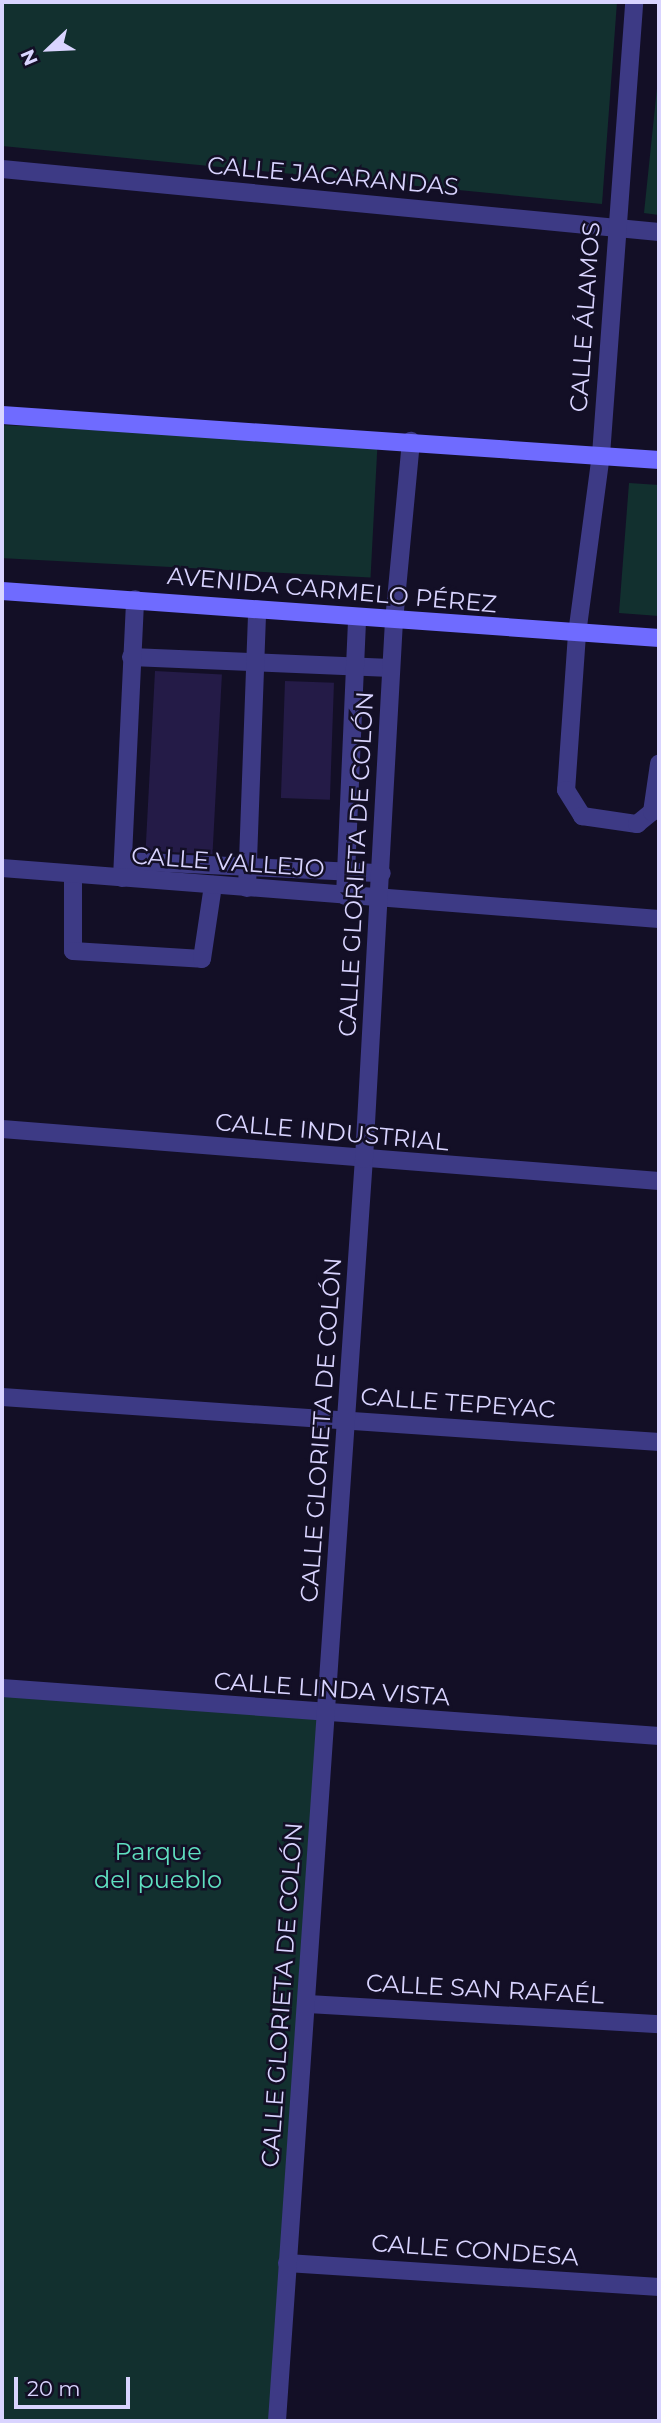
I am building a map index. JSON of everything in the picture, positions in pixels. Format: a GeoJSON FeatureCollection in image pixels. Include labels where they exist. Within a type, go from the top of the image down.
{"type":"FeatureCollection","features":[{"type":"Feature","properties":{"kind":"main road"},"geometry":{"type":"LineString","coordinates":[[2,415],[659,460]]}},
{"type":"Feature","properties":{"kind":"main road","name":"AVENIDA CARMELO PÉREZ"},"geometry":{"type":"LineString","coordinates":[[2,591],[659,638]]}},
{"type":"Feature","properties":{"kind":"street","name":"CALLE ÁLAMOS"},"geometry":{"type":"LineString","coordinates":[[634,2],[615,227],[601,455],[577,634],[566,790],[582,816],[637,824],[652,812],[659,764]]}},
{"type":"Feature","properties":{"kind":"street","name":"CALLE JACARANDAS"},"geometry":{"type":"LineString","coordinates":[[2,169],[659,232]]}},
{"type":"Feature","properties":{"kind":"street","name":"CALLE GLORIETA DE COLÓN"},"geometry":{"type":"LineString","coordinates":[[277,2421],[308,2004],[364,1159],[394,621],[411,441]]}},
{"type":"Feature","properties":{"kind":"street"},"geometry":{"type":"LineString","coordinates":[[135,599],[123,870],[248,867],[382,873]]}},
{"type":"Feature","properties":{"kind":"street"},"geometry":{"type":"LineString","coordinates":[[247,888],[257,609]]}},
{"type":"Feature","properties":{"kind":"street"},"geometry":{"type":"LineString","coordinates":[[345,896],[357,617]]}},
{"type":"Feature","properties":{"kind":"street"},"geometry":{"type":"LineString","coordinates":[[131,657],[391,668]]}},
{"type":"Feature","properties":{"kind":"street","name":"CALLE VALLEJO"},"geometry":{"type":"LineString","coordinates":[[2,868],[73,874],[123,870],[213,885],[659,919]]}},
{"type":"Feature","properties":{"kind":"street"},"geometry":{"type":"LineString","coordinates":[[73,874],[73,951],[202,959],[213,885]]}},
{"type":"Feature","properties":{"kind":"street","name":"CALLE INDUSTRIAL"},"geometry":{"type":"LineString","coordinates":[[2,1129],[659,1181]]}},
{"type":"Feature","properties":{"kind":"street","name":"CALLE TEPEYAC"},"geometry":{"type":"LineString","coordinates":[[2,1397],[659,1442]]}},
{"type":"Feature","properties":{"kind":"street","name":"CALLE LINDA VISTA"},"geometry":{"type":"LineString","coordinates":[[2,1688],[326,1714],[659,1736]]}},
{"type":"Feature","properties":{"kind":"street","name":"CALLE SAN RAFAÉL"},"geometry":{"type":"LineString","coordinates":[[308,2004],[659,2024]]}},
{"type":"Feature","properties":{"kind":"street","name":"CALLE CONDESA"},"geometry":{"type":"LineString","coordinates":[[287,2263],[659,2287]]}},
{"type":"Feature","properties":{"kind":"green space"},"geometry":{"type":"Polygon","coordinates":[[[2,2],[617,2],[602,204],[2,146],[2,2]]]}},
{"type":"Feature","properties":{"kind":"green space"},"geometry":{"type":"Polygon","coordinates":[[[659,69],[659,215],[644,213],[659,69]]]}},
{"type":"Feature","properties":{"kind":"green space"},"geometry":{"type":"Polygon","coordinates":[[[2,425],[377,445],[371,577],[2,558],[2,425]]]}},
{"type":"Feature","properties":{"kind":"green space"},"geometry":{"type":"Polygon","coordinates":[[[629,483],[659,485],[659,616],[619,613],[629,483]]]}},
{"type":"Feature","properties":{"kind":"green space","name":"Parque del pueblo"},"geometry":{"type":"Polygon","coordinates":[[[2,1688],[326,1714],[277,2421],[2,2421],[2,1688]]]}},
{"type":"Feature","properties":{"kind":"building"},"geometry":{"type":"Polygon","coordinates":[[[155,671],[222,675],[212,854],[146,851],[155,671]]]}},
{"type":"Feature","properties":{"kind":"building"},"geometry":{"type":"Polygon","coordinates":[[[285,681],[334,683],[330,800],[281,798],[285,681]]]}}]}
